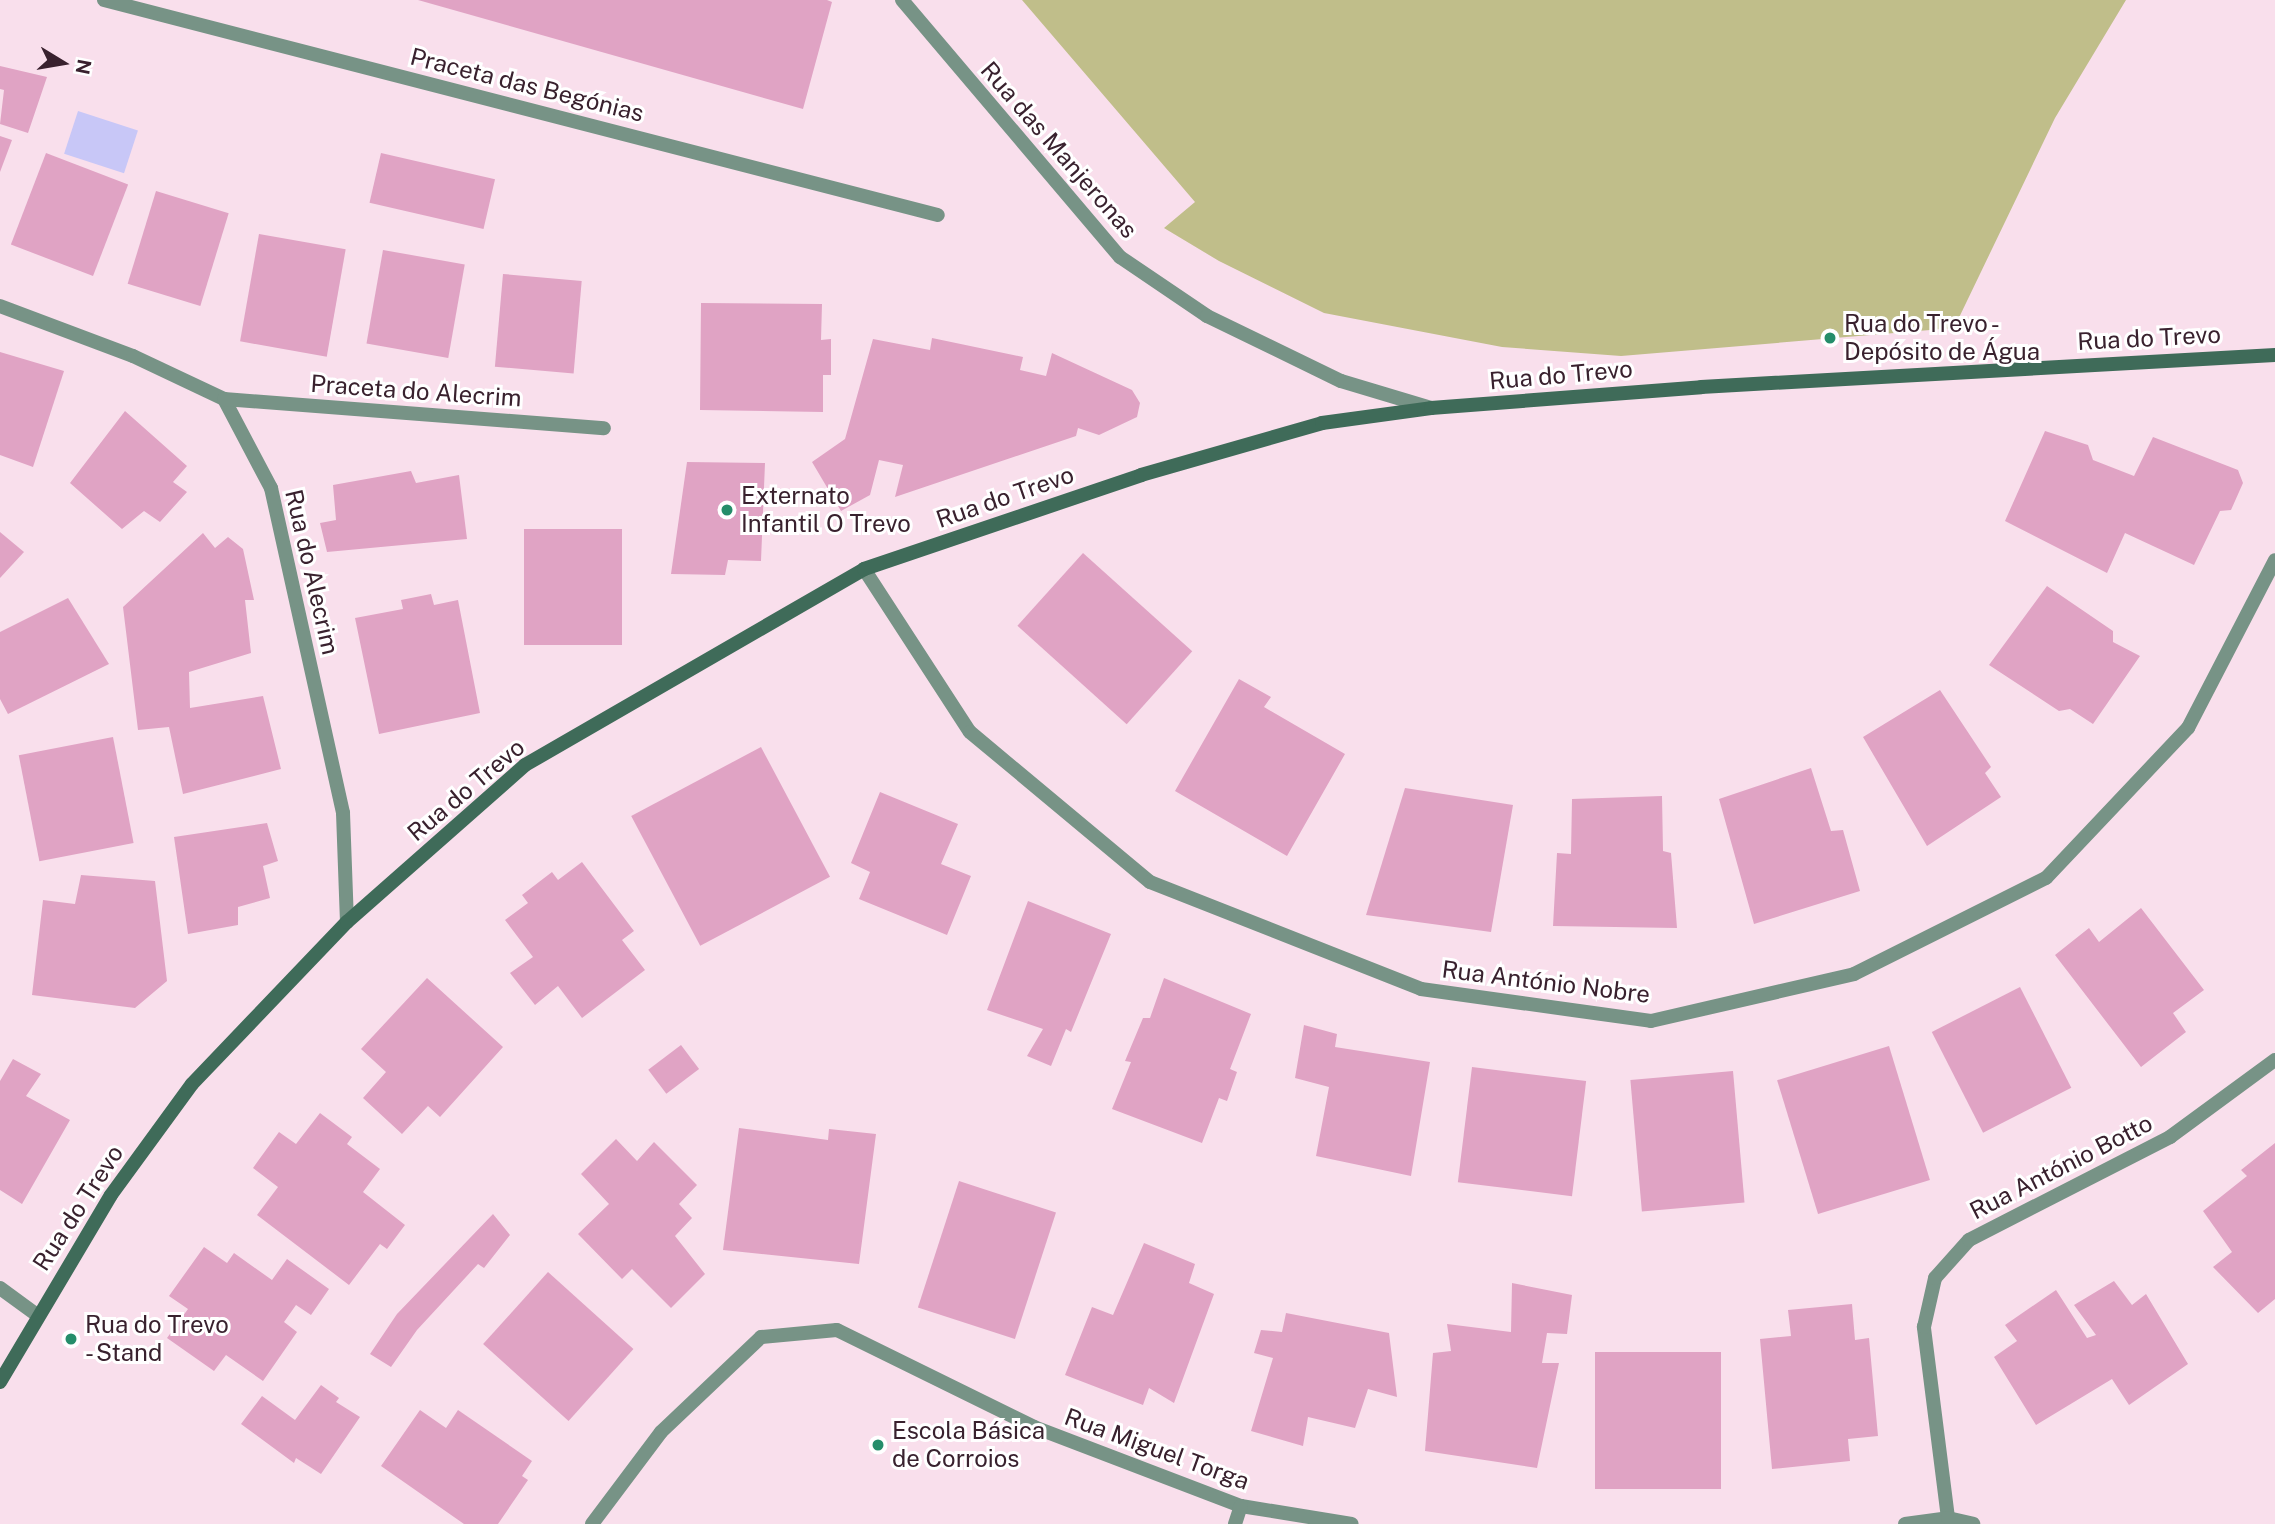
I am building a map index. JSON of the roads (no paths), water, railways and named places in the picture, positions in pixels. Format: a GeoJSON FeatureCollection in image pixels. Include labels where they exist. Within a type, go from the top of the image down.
{"type":"FeatureCollection","features":[{"type":"Feature","properties":{"kind":"street","name":"Praceta das Begónias"},"geometry":{"type":"LineString","coordinates":[[104,0],[938,215]]}},
{"type":"Feature","properties":{"kind":"street","name":"Rua das Manjeronas"},"geometry":{"type":"LineString","coordinates":[[902,0],[1120,257],[1207,316],[1341,381],[1431,408]]}},
{"type":"Feature","properties":{"kind":"street"},"geometry":{"type":"LineString","coordinates":[[0,306],[133,356],[224,399]]}},
{"type":"Feature","properties":{"kind":"street","name":"Rua do Trevo"},"geometry":{"type":"LineString","coordinates":[[0,1382],[37,1315],[111,1195],[192,1084],[346,922],[525,765],[864,569],[1141,475],[1322,423],[1431,408],[1714,386],[2275,355]]}},
{"type":"Feature","properties":{"kind":"street","name":"Praceta do Alecrim"},"geometry":{"type":"LineString","coordinates":[[224,399],[604,428]]}},
{"type":"Feature","properties":{"kind":"street","name":"Rua do Alecrim"},"geometry":{"type":"LineString","coordinates":[[224,399],[271,488],[343,813],[346,922]]}},
{"type":"Feature","properties":{"kind":"street","name":"Rua António Nobre"},"geometry":{"type":"LineString","coordinates":[[864,569],[970,732],[1150,882],[1421,989],[1651,1021],[1854,974],[2046,877],[2188,728],[2275,560]]}},
{"type":"Feature","properties":{"kind":"street","name":"Rua António Botto"},"geometry":{"type":"LineString","coordinates":[[1948,1518],[1924,1326],[1936,1278],[1969,1240],[2169,1137],[2275,1059]]}},
{"type":"Feature","properties":{"kind":"street"},"geometry":{"type":"LineString","coordinates":[[0,1288],[37,1315]]}},
{"type":"Feature","properties":{"kind":"street","name":"Rua Miguel Torga"},"geometry":{"type":"LineString","coordinates":[[592,1524],[661,1432],[761,1337],[837,1330],[1034,1427],[1241,1506],[1352,1524]]}},
{"type":"Feature","properties":{"kind":"street"},"geometry":{"type":"LineString","coordinates":[[1235,1524],[1241,1506]]}},
{"type":"Feature","properties":{"kind":"street"},"geometry":{"type":"LineString","coordinates":[[1905,1524],[1948,1518],[1973,1524]]}},
{"type":"Feature","properties":{"kind":"water"},"geometry":{"type":"Polygon","coordinates":[[[78,111],[138,130],[124,173],[64,154],[78,111]]]}},
{"type":"Feature","properties":{"kind":"place","name":"Rua do Trevo - Depósito de Água"},"geometry":{"type":"Point","coordinates":[1830,338]}},
{"type":"Feature","properties":{"kind":"place","name":"Externato Infantil O Trevo"},"geometry":{"type":"Point","coordinates":[727,510]}},
{"type":"Feature","properties":{"kind":"place","name":"Rua do Trevo - Stand"},"geometry":{"type":"Point","coordinates":[71,1339]}},
{"type":"Feature","properties":{"kind":"place","name":"Escola Básica de Corroios"},"geometry":{"type":"Point","coordinates":[878,1445]}}]}
